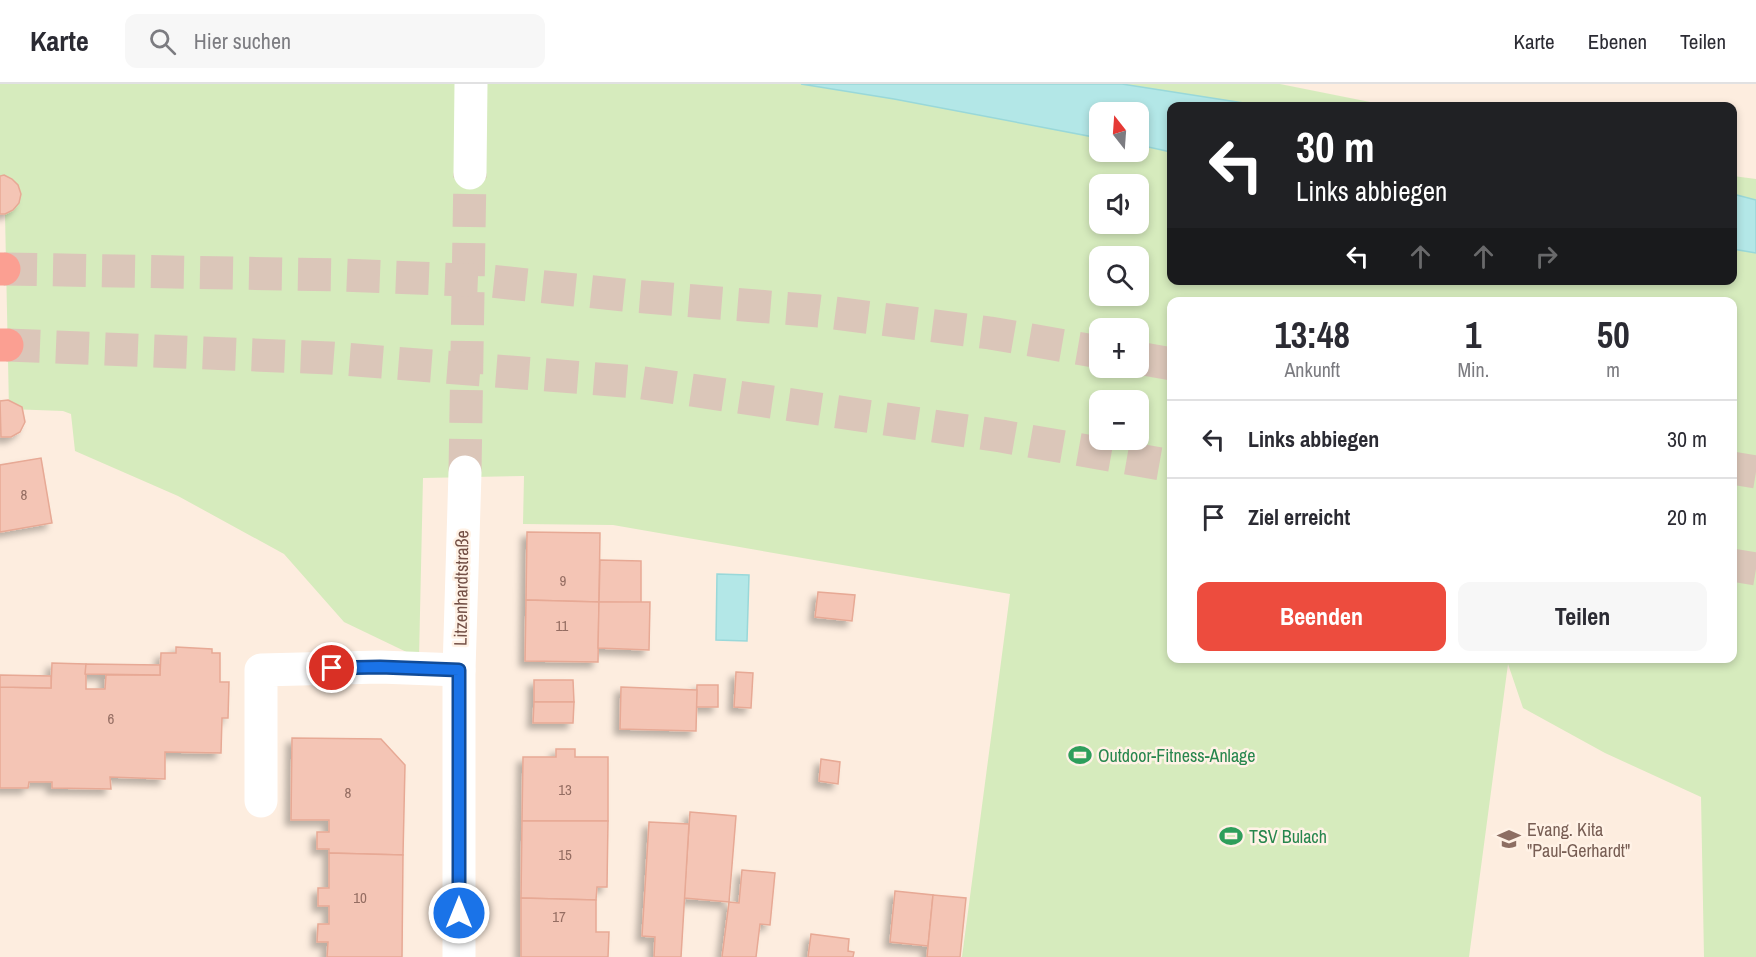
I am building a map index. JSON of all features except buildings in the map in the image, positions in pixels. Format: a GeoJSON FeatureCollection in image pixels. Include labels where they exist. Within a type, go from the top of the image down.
{"type":"FeatureCollection","features":[{"type":"Feature","properties":{"kind":"street"},"geometry":{"type":"LineString","coordinates":[[470,172],[471,84]]}},
{"type":"Feature","properties":{"kind":"street","name":"Litzenhardtstraße"},"geometry":{"type":"LineString","coordinates":[[459,957],[459,670],[465,472]]}},
{"type":"Feature","properties":{"kind":"street"},"geometry":{"type":"LineString","coordinates":[[261,801],[261,670],[380,667],[459,670]]}},
{"type":"Feature","properties":{"kind":"green space"},"geometry":{"type":"Polygon","coordinates":[[[0,84],[1280,84],[1370,102],[1167,102],[1167,285],[1737,285],[1737,177],[1756,179],[1756,957],[1704,957],[1701,797],[1605,753],[1523,708],[1508,664],[1469,957],[962,957],[1010,594],[613,525],[523,524],[524,476],[423,478],[419,658],[344,622],[284,554],[178,496],[75,451],[71,414],[63,411],[9,409],[5,214],[0,214],[0,84]]]}},
{"type":"Feature","properties":{"kind":"water"},"geometry":{"type":"Polygon","coordinates":[[[801,84],[1122,84],[1237,102],[1167,102],[1167,151],[1149,147],[1149,102],[1089,102],[1089,136],[801,84]]]}},
{"type":"Feature","properties":{"kind":"water"},"geometry":{"type":"Polygon","coordinates":[[[1737,195],[1756,200],[1756,253],[1737,250],[1737,195]]]}},
{"type":"Feature","properties":{"kind":"water"},"geometry":{"type":"Polygon","coordinates":[[[717,574],[749,575],[747,641],[716,640],[717,574]]]}},
{"type":"Feature","properties":{"kind":"tunnel"},"geometry":{"type":"LineString","coordinates":[[465,472],[470,173]]}},
{"type":"Feature","properties":{"kind":"tunnel"},"geometry":{"type":"LineString","coordinates":[[4,269],[342,275],[490,281],[632,296],[819,311],[990,333],[1089,350]]}},
{"type":"Feature","properties":{"kind":"tunnel"},"geometry":{"type":"LineString","coordinates":[[7,345],[330,358],[637,382],[1001,436],[1167,465]]}},
{"type":"Feature","properties":{"kind":"tunnel"},"geometry":{"type":"LineString","coordinates":[[1149,360],[1167,363]]}},
{"type":"Feature","properties":{"kind":"tunnel"},"geometry":{"type":"LineString","coordinates":[[1737,469],[1756,472]]}},
{"type":"Feature","properties":{"kind":"tunnel"},"geometry":{"type":"LineString","coordinates":[[1737,566],[1756,569]]}},
{"type":"Feature","properties":{"kind":"place","name":"Outdoor-Fitness-Anlage"},"geometry":{"type":"Point","coordinates":[1080,755]}},
{"type":"Feature","properties":{"kind":"place","name":"TSV Bulach"},"geometry":{"type":"Point","coordinates":[1231,836]}},
{"type":"Feature","properties":{"kind":"place","name":"Evang. Kita \"Paul-Gerhardt\""},"geometry":{"type":"Point","coordinates":[1509,839]}},
{"type":"Feature","properties":{"kind":"route"},"geometry":{"type":"LineString","coordinates":[[332,668],[459,670],[459,913]]}}]}
